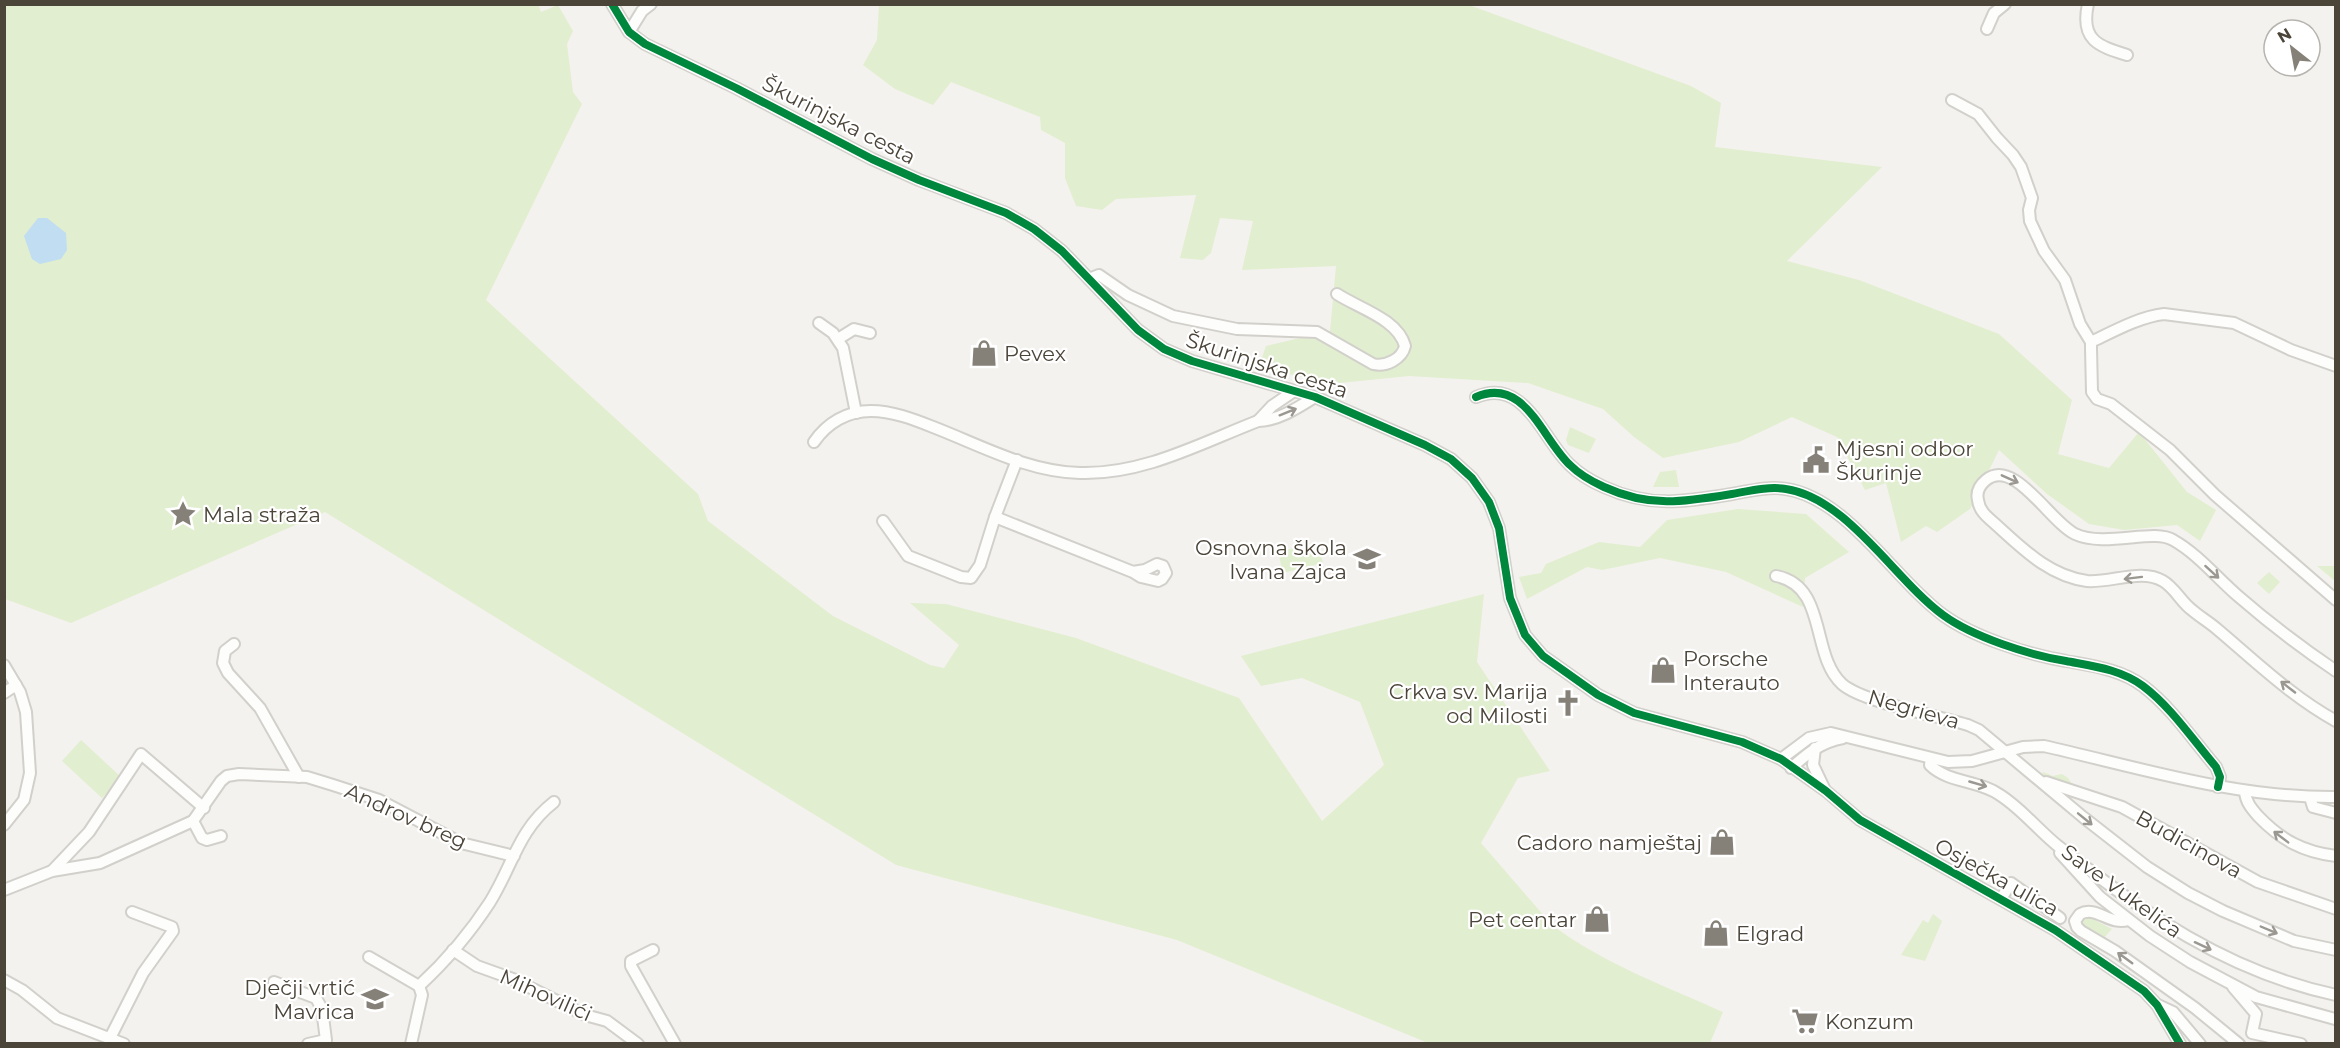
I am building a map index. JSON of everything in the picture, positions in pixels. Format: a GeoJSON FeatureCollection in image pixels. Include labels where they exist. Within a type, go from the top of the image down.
{"type":"FeatureCollection","features":[{"type":"Feature","properties":{"kind":"street","name":"Škurinjska cesta"},"geometry":{"type":"LineString","coordinates":[[612,4],[629,32],[645,44],[744,92],[872,159],[919,180],[1006,213],[1048,239],[1138,330],[1164,349],[1192,360],[1315,397],[1425,445],[1451,459],[1472,478],[1489,502],[1499,528],[1510,598],[1519,624],[1526,636],[1544,656],[1598,695],[1634,713],[1742,742],[1781,759]]}},
{"type":"Feature","properties":{"kind":"street"},"geometry":{"type":"LineString","coordinates":[[629,32],[638,16],[651,4]]}},
{"type":"Feature","properties":{"kind":"street"},"geometry":{"type":"LineString","coordinates":[[1987,29],[1994,13],[2005,4]]}},
{"type":"Feature","properties":{"kind":"street"},"geometry":{"type":"LineString","coordinates":[[2088,4],[2085,28],[2088,33],[2100,46],[2127,55]]}},
{"type":"Feature","properties":{"kind":"street"},"geometry":{"type":"LineString","coordinates":[[1952,100],[1978,114],[2021,166],[2032,198],[2029,210],[2030,221],[2044,251],[2065,280],[2080,324],[2091,342],[2092,392],[2097,399],[2111,404],[2134,420],[2170,450],[2216,495],[2336,600]]}},
{"type":"Feature","properties":{"kind":"street"},"geometry":{"type":"LineString","coordinates":[[1089,279],[1099,275],[1128,296],[1173,316],[1237,329],[1317,332],[1373,364],[1379,365],[1401,355],[1405,350],[1404,341],[1389,324],[1337,294]]}},
{"type":"Feature","properties":{"kind":"street"},"geometry":{"type":"LineString","coordinates":[[2091,342],[2153,315],[2164,314],[2234,323],[2291,350],[2336,366]]}},
{"type":"Feature","properties":{"kind":"street"},"geometry":{"type":"LineString","coordinates":[[819,323],[838,339],[847,359],[848,380],[856,413]]}},
{"type":"Feature","properties":{"kind":"street"},"geometry":{"type":"LineString","coordinates":[[838,339],[854,329],[870,333]]}},
{"type":"Feature","properties":{"kind":"street"},"geometry":{"type":"LineString","coordinates":[[1265,382],[1270,392],[1272,405]]}},
{"type":"Feature","properties":{"kind":"street"},"geometry":{"type":"LineString","coordinates":[[1258,421],[1272,405],[1294,391]]}},
{"type":"Feature","properties":{"kind":"street"},"geometry":{"type":"LineString","coordinates":[[1476,397],[1499,392],[1513,397],[1529,409],[1550,441],[1570,465],[1602,487],[1637,499],[1662,503],[1684,502],[1755,490],[1786,489],[1813,497],[1848,521],[1922,597],[1943,615],[1964,628],[2031,652],[2116,672],[2143,686],[2172,714],[2216,767],[2220,777],[2218,787]]}},
{"type":"Feature","properties":{"kind":"street"},"geometry":{"type":"LineString","coordinates":[[814,442],[831,424],[843,416],[870,411],[901,415],[1017,460],[1061,472],[1111,472],[1157,461],[1258,421],[1292,411],[1315,397]]}},
{"type":"Feature","properties":{"kind":"street"},"geometry":{"type":"LineString","coordinates":[[883,521],[908,556],[961,577],[971,578],[980,565],[995,517],[1017,460]]}},
{"type":"Feature","properties":{"kind":"street"},"geometry":{"type":"LineString","coordinates":[[2336,671],[2311,655],[2256,611],[2171,538],[2161,536],[2119,540],[2095,539],[2075,534],[2053,517],[2010,476],[1997,474],[1986,480],[1979,488],[1978,504],[1984,515],[2054,572],[2087,581],[2108,581],[2141,576],[2164,581],[2190,609],[2274,677],[2336,721]]}},
{"type":"Feature","properties":{"kind":"street"},"geometry":{"type":"LineString","coordinates":[[995,517],[1133,572]]}},
{"type":"Feature","properties":{"kind":"street","name":"Negrieva"},"geometry":{"type":"LineString","coordinates":[[1776,576],[1792,581],[1811,604],[1831,670],[1842,684],[1872,699],[1979,730],[2147,867],[2188,893],[2294,941],[2336,950]]}},
{"type":"Feature","properties":{"kind":"street"},"geometry":{"type":"LineString","coordinates":[[234,644],[225,651],[224,663],[228,673],[260,708],[299,777]]}},
{"type":"Feature","properties":{"kind":"street"},"geometry":{"type":"LineString","coordinates":[[4,665],[16,685],[26,712],[30,773],[24,800],[4,825]]}},
{"type":"Feature","properties":{"kind":"street"},"geometry":{"type":"LineString","coordinates":[[4,693],[16,685]]}},
{"type":"Feature","properties":{"kind":"street"},"geometry":{"type":"LineString","coordinates":[[1781,759],[1799,744],[1820,734],[1831,733],[1931,759],[1963,762],[2030,746],[2044,746],[2245,792],[2336,797]]}},
{"type":"Feature","properties":{"kind":"street"},"geometry":{"type":"LineString","coordinates":[[1791,768],[1824,743],[1846,738]]}},
{"type":"Feature","properties":{"kind":"street"},"geometry":{"type":"LineString","coordinates":[[1815,748],[1813,765],[1826,791]]}},
{"type":"Feature","properties":{"kind":"street","name":"Androv breg"},"geometry":{"type":"LineString","coordinates":[[52,871],[89,832],[141,754],[204,808]]}},
{"type":"Feature","properties":{"kind":"street","name":"Osječka ulica"},"geometry":{"type":"LineString","coordinates":[[1781,759],[1826,791],[1860,820],[2055,930],[2144,991],[2157,1005],[2180,1043]]}},
{"type":"Feature","properties":{"kind":"street","name":"Save Vukelića"},"geometry":{"type":"LineString","coordinates":[[1931,759],[1930,765],[1946,776],[1989,787],[2002,796],[2057,845],[2134,905],[2190,940],[2273,979],[2336,995]]}},
{"type":"Feature","properties":{"kind":"street","name":"Androv breg"},"geometry":{"type":"LineString","coordinates":[[4,890],[52,871],[100,863],[193,821],[221,781],[239,774],[299,777],[333,784],[379,800],[461,843],[514,856]]}},
{"type":"Feature","properties":{"kind":"street","name":"Budicinova"},"geometry":{"type":"LineString","coordinates":[[2041,781],[2122,807],[2258,882],[2336,909]]}},
{"type":"Feature","properties":{"kind":"street"},"geometry":{"type":"LineString","coordinates":[[2245,792],[2250,807],[2282,838],[2301,849],[2336,856]]}},
{"type":"Feature","properties":{"kind":"street"},"geometry":{"type":"LineString","coordinates":[[2310,797],[2309,801],[2313,807],[2336,813]]}},
{"type":"Feature","properties":{"kind":"street"},"geometry":{"type":"LineString","coordinates":[[419,986],[465,938],[489,902],[524,832],[538,815],[554,802]]}},
{"type":"Feature","properties":{"kind":"street"},"geometry":{"type":"LineString","coordinates":[[193,821],[202,838],[207,840],[221,836]]}},
{"type":"Feature","properties":{"kind":"street"},"geometry":{"type":"LineString","coordinates":[[2057,845],[2058,851],[2100,897],[2128,920],[2190,962],[2227,980],[2256,998],[2335,1019]]}},
{"type":"Feature","properties":{"kind":"street"},"geometry":{"type":"LineString","coordinates":[[2004,894],[2011,883],[2036,908],[2060,918]]}},
{"type":"Feature","properties":{"kind":"street"},"geometry":{"type":"LineString","coordinates":[[2128,920],[2117,921],[2088,911],[2080,914],[2076,921],[2081,931],[2115,951],[2194,1008],[2239,1044]]}},
{"type":"Feature","properties":{"kind":"street"},"geometry":{"type":"LineString","coordinates":[[110,1038],[143,973],[173,931],[172,927],[132,912]]}},
{"type":"Feature","properties":{"kind":"street","name":"Mihovilići"},"geometry":{"type":"LineString","coordinates":[[453,950],[477,966],[513,979],[585,1016],[607,1021],[638,1044]]}},
{"type":"Feature","properties":{"kind":"street"},"geometry":{"type":"LineString","coordinates":[[653,950],[631,961],[631,966],[675,1044]]}},
{"type":"Feature","properties":{"kind":"street"},"geometry":{"type":"LineString","coordinates":[[369,957],[419,986],[422,995],[411,1044]]}},
{"type":"Feature","properties":{"kind":"street"},"geometry":{"type":"LineString","coordinates":[[2227,980],[2256,1014],[2252,1033],[2301,1044]]}},
{"type":"Feature","properties":{"kind":"street"},"geometry":{"type":"LineString","coordinates":[[4,981],[22,990],[57,1018],[124,1044]]}},
{"type":"Feature","properties":{"kind":"street"},"geometry":{"type":"LineString","coordinates":[[274,982],[316,998],[320,1003],[326,1040],[308,1044]]}},
{"type":"Feature","properties":{"kind":"street"},"geometry":{"type":"LineString","coordinates":[[2157,1005],[2173,1012],[2199,1042]]}},
{"type":"Feature","properties":{"kind":"street"},"geometry":{"type":"LineString","coordinates":[[2180,1043],[2199,1042]]}},
{"type":"Feature","properties":{"kind":"green space"},"geometry":{"type":"Polygon","coordinates":[[[538,4],[541,12],[558,5],[573,31],[567,44],[573,92],[582,104],[486,300],[698,494],[708,521],[833,616],[930,665],[944,668],[959,645],[910,603],[946,604],[1076,638],[1239,698],[1322,821],[1384,765],[1360,702],[1302,678],[1261,686],[1241,656],[1484,594],[1477,662],[1550,771],[1518,778],[1481,843],[1551,924],[1571,938],[1634,973],[1723,1012],[1710,1043],[1428,1043],[1177,940],[896,865],[325,512],[71,623],[5,599],[5,5],[538,4]]]}},
{"type":"Feature","properties":{"kind":"green space"},"geometry":{"type":"Polygon","coordinates":[[[879,5],[1469,5],[1691,86],[1721,103],[1715,147],[1882,167],[1787,261],[1859,280],[1999,334],[2072,400],[2058,454],[2109,468],[2139,432],[2187,492],[2216,510],[2200,541],[2177,525],[2124,530],[2089,524],[2047,494],[1999,450],[1970,509],[1937,532],[1926,526],[1901,542],[1886,483],[1865,490],[1837,437],[1792,417],[1739,442],[1663,458],[1634,437],[1603,409],[1528,383],[1409,376],[1340,383],[1258,369],[1266,346],[1330,331],[1336,266],[1242,270],[1253,221],[1220,218],[1211,253],[1203,260],[1180,258],[1196,195],[1116,199],[1102,210],[1076,206],[1065,178],[1065,143],[1041,130],[1040,117],[951,82],[933,105],[895,89],[863,65],[877,40],[879,5]]]}},
{"type":"Feature","properties":{"kind":"green space"},"geometry":{"type":"Polygon","coordinates":[[[1570,427],[1596,439],[1589,453],[1568,445],[1566,440],[1570,427]]]}},
{"type":"Feature","properties":{"kind":"green space"},"geometry":{"type":"Polygon","coordinates":[[[1676,470],[1679,487],[1653,487],[1660,472],[1676,470]]]}},
{"type":"Feature","properties":{"kind":"green space"},"geometry":{"type":"Polygon","coordinates":[[[1738,509],[1806,514],[1849,552],[1805,578],[1803,607],[1726,572],[1660,558],[1602,570],[1587,567],[1527,599],[1519,577],[1541,573],[1546,564],[1599,542],[1640,547],[1667,520],[1738,509]]]}},
{"type":"Feature","properties":{"kind":"green space"},"geometry":{"type":"Polygon","coordinates":[[[1317,542],[1323,563],[1283,573],[1278,552],[1317,542]]]}},
{"type":"Feature","properties":{"kind":"green space"},"geometry":{"type":"Polygon","coordinates":[[[2317,566],[2335,566],[2335,581],[2317,566]]]}},
{"type":"Feature","properties":{"kind":"green space"},"geometry":{"type":"Polygon","coordinates":[[[2269,572],[2280,582],[2269,594],[2257,583],[2269,572]]]}},
{"type":"Feature","properties":{"kind":"green space"},"geometry":{"type":"Polygon","coordinates":[[[81,740],[121,777],[102,798],[62,761],[81,740]]]}},
{"type":"Feature","properties":{"kind":"green space"},"geometry":{"type":"Polygon","coordinates":[[[2043,772],[2053,776],[2062,774],[2072,784],[2071,789],[2041,777],[2043,772]]]}},
{"type":"Feature","properties":{"kind":"green space"},"geometry":{"type":"Polygon","coordinates":[[[1933,914],[1942,921],[1925,961],[1901,955],[1923,920],[1928,923],[1933,914]]]}},
{"type":"Feature","properties":{"kind":"green space"},"geometry":{"type":"Polygon","coordinates":[[[2089,917],[2112,929],[2102,940],[2082,925],[2082,920],[2089,917]]]}},
{"type":"Feature","properties":{"kind":"water"},"geometry":{"type":"Polygon","coordinates":[[[38,218],[47,218],[66,233],[67,250],[61,259],[40,264],[32,259],[24,236],[38,218]]]}},
{"type":"Feature","properties":{"kind":"cycle path"},"geometry":{"type":"LineString","coordinates":[[612,4],[629,32],[645,44],[736,88],[872,159],[919,180],[1006,213],[1034,229],[1062,251],[1138,330],[1164,349],[1192,361],[1315,397],[1425,445],[1451,459],[1472,478],[1489,502],[1499,528],[1510,598],[1525,635],[1543,656],[1598,695],[1634,713],[1742,742],[1781,759],[1826,791],[1860,820],[2055,930],[2144,991],[2157,1005],[2180,1044]]}},
{"type":"Feature","properties":{"kind":"cycle path"},"geometry":{"type":"LineString","coordinates":[[1476,397],[1493,393],[1507,395],[1520,402],[1573,468],[1595,483],[1621,494],[1652,501],[1683,501],[1773,488],[1786,489],[1808,496],[1830,508],[1850,524],[1925,600],[1955,623],[2002,644],[2051,658],[2106,669],[2143,686],[2172,714],[2216,767],[2220,777],[2218,787]]}},
{"type":"Feature","properties":{"kind":"place","name":"Pevex"},"geometry":{"type":"Point","coordinates":[984,353]}},
{"type":"Feature","properties":{"kind":"place","name":"Mjesni odbor Škurinje"},"geometry":{"type":"Point","coordinates":[1816,460]}},
{"type":"Feature","properties":{"kind":"place","name":"Mala straža"},"geometry":{"type":"Point","coordinates":[183,514]}},
{"type":"Feature","properties":{"kind":"place","name":"Osnovna škola Ivana Zajca"},"geometry":{"type":"Point","coordinates":[1367,559]}},
{"type":"Feature","properties":{"kind":"place","name":"Porsche Interauto"},"geometry":{"type":"Point","coordinates":[1663,670]}},
{"type":"Feature","properties":{"kind":"place","name":"Crkva sv. Marija od Milosti"},"geometry":{"type":"Point","coordinates":[1568,703]}},
{"type":"Feature","properties":{"kind":"place","name":"Cadoro namještaj"},"geometry":{"type":"Point","coordinates":[1722,842]}},
{"type":"Feature","properties":{"kind":"place","name":"Pet centar"},"geometry":{"type":"Point","coordinates":[1597,919]}},
{"type":"Feature","properties":{"kind":"place","name":"Elgrad"},"geometry":{"type":"Point","coordinates":[1716,933]}},
{"type":"Feature","properties":{"kind":"place","name":"Dječji vrtić Mavrica"},"geometry":{"type":"Point","coordinates":[375,999]}},
{"type":"Feature","properties":{"kind":"place","name":"Konzum"},"geometry":{"type":"Point","coordinates":[1805,1021]}}]}
